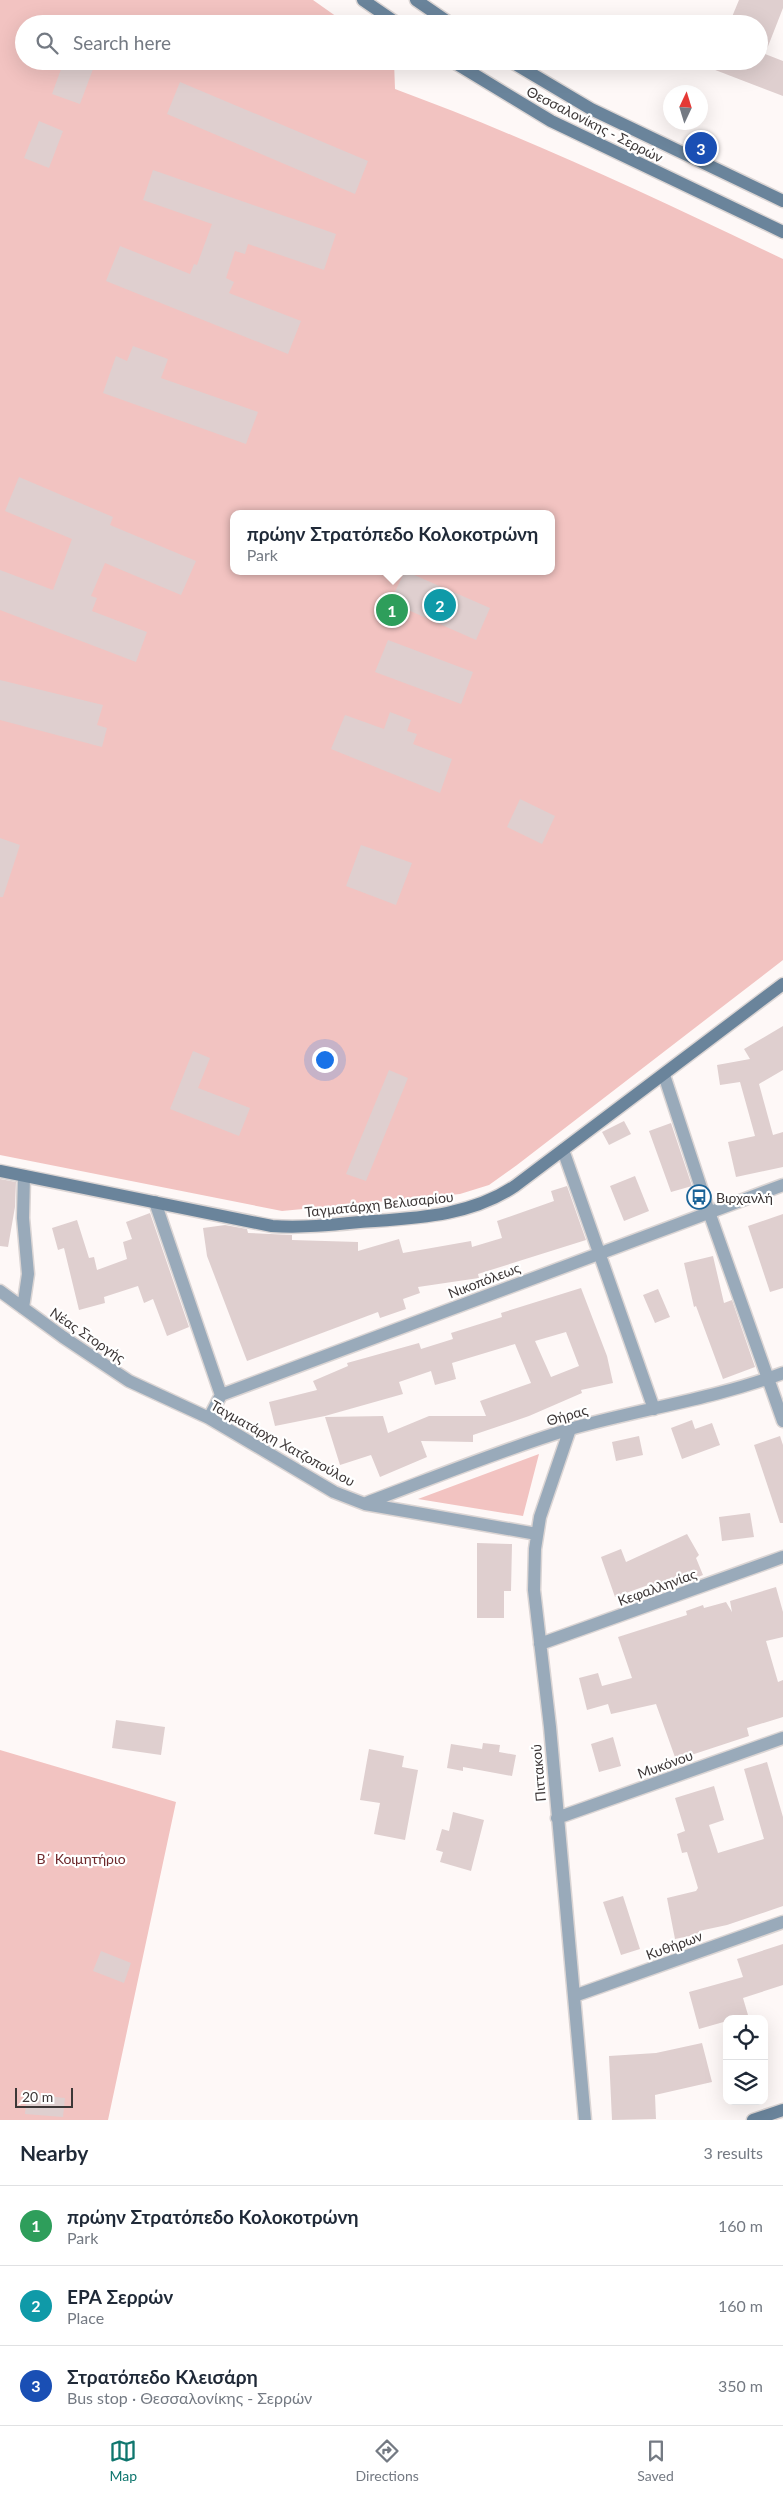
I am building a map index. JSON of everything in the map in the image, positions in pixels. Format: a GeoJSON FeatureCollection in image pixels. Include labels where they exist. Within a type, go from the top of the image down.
{"type":"FeatureCollection","features":[{"type":"Feature","properties":{"kind":"street"},"geometry":{"type":"LineString","coordinates":[[363,0],[385,15]]}},
{"type":"Feature","properties":{"kind":"street"},"geometry":{"type":"LineString","coordinates":[[416,0],[438,15]]}},
{"type":"Feature","properties":{"kind":"street","name":"Θεσσαλονίκης - Σερρών"},"geometry":{"type":"LineString","coordinates":[[467,70],[551,121],[783,232]]}},
{"type":"Feature","properties":{"kind":"street","name":"Θεσσαλονίκης - Σερρών"},"geometry":{"type":"LineString","coordinates":[[525,70],[591,109],[783,201]]}},
{"type":"Feature","properties":{"kind":"street","name":"Ταγματάρχη Βελισαρίου"},"geometry":{"type":"LineString","coordinates":[[0,1171],[156,1202],[244,1222],[287,1227],[439,1215],[470,1208],[494,1199],[563,1150],[783,984]]}},
{"type":"Feature","properties":{"kind":"street"},"geometry":{"type":"LineString","coordinates":[[664,1075],[709,1212],[783,1420]]}},
{"type":"Feature","properties":{"kind":"street"},"geometry":{"type":"LineString","coordinates":[[563,1150],[654,1409]]}},
{"type":"Feature","properties":{"kind":"street"},"geometry":{"type":"LineString","coordinates":[[24,1176],[23,1218],[28,1274],[24,1308]]}},
{"type":"Feature","properties":{"kind":"street","name":"Νικοπόλεως"},"geometry":{"type":"LineString","coordinates":[[221,1396],[599,1252],[783,1186]]}},
{"type":"Feature","properties":{"kind":"street","name":"Ταγματάρχη Χατζοπούλου"},"geometry":{"type":"LineString","coordinates":[[156,1202],[221,1396]]}},
{"type":"Feature","properties":{"kind":"street","name":"Νέας Στοργής"},"geometry":{"type":"LineString","coordinates":[[0,1291],[106,1367],[164,1398]]}},
{"type":"Feature","properties":{"kind":"street","name":"Θήρας"},"geometry":{"type":"LineString","coordinates":[[365,1504],[570,1429],[654,1409],[768,1379],[783,1373]]}},
{"type":"Feature","properties":{"kind":"street"},"geometry":{"type":"LineString","coordinates":[[209,1418],[221,1396]]}},
{"type":"Feature","properties":{"kind":"street","name":"Ταγματάρχη Χατζοπούλου"},"geometry":{"type":"LineString","coordinates":[[164,1398],[209,1418],[334,1492],[365,1504],[537,1534]]}},
{"type":"Feature","properties":{"kind":"street","name":"Πιττακού"},"geometry":{"type":"LineString","coordinates":[[570,1429],[549,1488],[537,1534],[534,1590],[585,2120]]}},
{"type":"Feature","properties":{"kind":"street","name":"Κεφαλληνίας"},"geometry":{"type":"LineString","coordinates":[[540,1644],[783,1558]]}},
{"type":"Feature","properties":{"kind":"street","name":"Μυκόνου"},"geometry":{"type":"LineString","coordinates":[[557,1818],[783,1738]]}},
{"type":"Feature","properties":{"kind":"street","name":"Κυθήρων"},"geometry":{"type":"LineString","coordinates":[[574,1996],[783,1922]]}},
{"type":"Feature","properties":{"kind":"street"},"geometry":{"type":"LineString","coordinates":[[753,2120],[783,2110]]}},
{"type":"Feature","properties":{"kind":"green space"},"geometry":{"type":"Polygon","coordinates":[[[0,0],[313,0],[334,15],[15,15],[15,70],[394,70],[395,89],[542,148],[639,191],[783,259],[783,960],[489,1185],[460,1194],[282,1211],[0,1155],[0,0]]]}},
{"type":"Feature","properties":{"kind":"green space"},"geometry":{"type":"Polygon","coordinates":[[[539,1454],[523,1516],[418,1499],[539,1454]]]}},
{"type":"Feature","properties":{"kind":"green space","name":"Β΄ Κοιμητήριο"},"geometry":{"type":"Polygon","coordinates":[[[0,1750],[176,1802],[108,2120],[0,2120],[0,1750]]]}},
{"type":"Feature","properties":{"kind":"building"},"geometry":{"type":"Polygon","coordinates":[[[739,0],[783,0],[783,8],[768,46],[768,15],[733,15],[739,0]]]}},
{"type":"Feature","properties":{"kind":"building"},"geometry":{"type":"Polygon","coordinates":[[[768,55],[783,61],[783,96],[715,70],[768,70],[768,55]]]}},
{"type":"Feature","properties":{"kind":"building"},"geometry":{"type":"Polygon","coordinates":[[[61,70],[93,70],[80,104],[52,94],[61,70]]]}},
{"type":"Feature","properties":{"kind":"building"},"geometry":{"type":"Polygon","coordinates":[[[180,82],[368,161],[355,194],[167,114],[180,82]]]}},
{"type":"Feature","properties":{"kind":"building"},"geometry":{"type":"Polygon","coordinates":[[[39,121],[63,131],[49,168],[24,158],[39,121]]]}},
{"type":"Feature","properties":{"kind":"building"},"geometry":{"type":"Polygon","coordinates":[[[153,170],[336,234],[324,270],[248,244],[245,254],[235,251],[226,278],[234,282],[229,293],[301,321],[288,354],[106,281],[120,246],[190,274],[194,264],[197,265],[212,224],[143,200],[153,170]]]}},
{"type":"Feature","properties":{"kind":"building"},"geometry":{"type":"Polygon","coordinates":[[[133,346],[168,359],[161,378],[258,412],[246,444],[103,393],[116,356],[127,361],[133,346]]]}},
{"type":"Feature","properties":{"kind":"building"},"geometry":{"type":"Polygon","coordinates":[[[19,477],[113,517],[110,525],[196,561],[181,595],[105,563],[91,596],[97,598],[92,611],[147,632],[136,662],[0,610],[0,570],[53,590],[72,539],[5,511],[19,477]]]}},
{"type":"Feature","properties":{"kind":"building"},"geometry":{"type":"Polygon","coordinates":[[[403,575],[414,575],[490,608],[476,640],[390,602],[403,575]]]}},
{"type":"Feature","properties":{"kind":"building"},"geometry":{"type":"Polygon","coordinates":[[[388,640],[473,672],[461,704],[375,672],[388,640]]]}},
{"type":"Feature","properties":{"kind":"building"},"geometry":{"type":"Polygon","coordinates":[[[0,680],[103,705],[97,725],[107,728],[102,747],[0,720],[0,680]]]}},
{"type":"Feature","properties":{"kind":"building"},"geometry":{"type":"Polygon","coordinates":[[[390,712],[411,720],[407,731],[417,734],[413,744],[452,759],[440,793],[331,749],[345,715],[384,729],[390,712]]]}},
{"type":"Feature","properties":{"kind":"building"},"geometry":{"type":"Polygon","coordinates":[[[520,799],[555,816],[542,844],[507,827],[520,799]]]}},
{"type":"Feature","properties":{"kind":"building"},"geometry":{"type":"Polygon","coordinates":[[[0,838],[20,845],[3,897],[0,897],[0,838]]]}},
{"type":"Feature","properties":{"kind":"building"},"geometry":{"type":"Polygon","coordinates":[[[361,845],[412,863],[396,905],[346,886],[361,845]]]}},
{"type":"Feature","properties":{"kind":"building"},"geometry":{"type":"Polygon","coordinates":[[[783,1026],[783,1070],[759,1084],[773,1135],[783,1132],[783,1167],[736,1177],[728,1142],[755,1136],[740,1082],[720,1085],[717,1065],[750,1059],[744,1049],[783,1026]]]}},
{"type":"Feature","properties":{"kind":"building"},"geometry":{"type":"Polygon","coordinates":[[[193,1051],[210,1058],[198,1088],[250,1108],[239,1136],[170,1109],[193,1051]]]}},
{"type":"Feature","properties":{"kind":"building"},"geometry":{"type":"Polygon","coordinates":[[[389,1070],[408,1078],[366,1181],[346,1174],[389,1070]]]}},
{"type":"Feature","properties":{"kind":"building"},"geometry":{"type":"Polygon","coordinates":[[[624,1121],[631,1134],[609,1145],[602,1132],[624,1121]]]}},
{"type":"Feature","properties":{"kind":"building"},"geometry":{"type":"Polygon","coordinates":[[[671,1123],[692,1186],[671,1192],[649,1131],[671,1123]]]}},
{"type":"Feature","properties":{"kind":"building"},"geometry":{"type":"Polygon","coordinates":[[[635,1176],[649,1211],[624,1221],[610,1186],[635,1176]]]}},
{"type":"Feature","properties":{"kind":"building"},"geometry":{"type":"Polygon","coordinates":[[[0,1179],[16,1182],[15,1207],[8,1247],[0,1246],[0,1179]]]}},
{"type":"Feature","properties":{"kind":"building"},"geometry":{"type":"Polygon","coordinates":[[[567,1186],[586,1240],[478,1274],[479,1278],[418,1287],[420,1293],[403,1299],[406,1309],[380,1318],[378,1312],[247,1361],[207,1256],[203,1228],[225,1225],[247,1229],[248,1233],[292,1235],[292,1240],[358,1242],[358,1251],[399,1239],[403,1253],[471,1241],[472,1247],[502,1238],[497,1221],[554,1201],[551,1191],[567,1186]]]}},
{"type":"Feature","properties":{"kind":"building"},"geometry":{"type":"Polygon","coordinates":[[[150,1213],[189,1327],[167,1336],[153,1299],[144,1303],[138,1286],[104,1297],[105,1303],[79,1310],[64,1248],[58,1250],[52,1228],[77,1220],[89,1258],[94,1257],[97,1270],[127,1259],[123,1242],[132,1239],[126,1222],[150,1213]]]}},
{"type":"Feature","properties":{"kind":"building"},"geometry":{"type":"Polygon","coordinates":[[[783,1214],[783,1288],[770,1292],[748,1226],[783,1214]]]}},
{"type":"Feature","properties":{"kind":"building"},"geometry":{"type":"Polygon","coordinates":[[[713,1256],[724,1303],[732,1300],[755,1367],[723,1379],[696,1306],[694,1307],[684,1263],[713,1256]]]}},
{"type":"Feature","properties":{"kind":"building"},"geometry":{"type":"Polygon","coordinates":[[[581,1288],[607,1356],[613,1383],[581,1390],[582,1393],[529,1416],[473,1435],[473,1442],[421,1441],[427,1457],[380,1477],[371,1455],[340,1465],[325,1417],[383,1416],[388,1433],[429,1416],[486,1416],[480,1401],[531,1383],[515,1344],[452,1363],[456,1379],[435,1385],[431,1371],[399,1382],[403,1394],[325,1416],[275,1426],[269,1402],[317,1390],[313,1381],[348,1366],[347,1363],[419,1343],[421,1349],[453,1339],[451,1333],[502,1317],[501,1313],[581,1288]],[[566,1332],[535,1341],[551,1377],[579,1366],[566,1332]]]}},
{"type":"Feature","properties":{"kind":"building"},"geometry":{"type":"Polygon","coordinates":[[[658,1289],[670,1317],[655,1323],[643,1295],[658,1289]]]}},
{"type":"Feature","properties":{"kind":"building"},"geometry":{"type":"Polygon","coordinates":[[[692,1420],[695,1429],[712,1423],[720,1445],[682,1459],[671,1428],[692,1420]]]}},
{"type":"Feature","properties":{"kind":"building"},"geometry":{"type":"Polygon","coordinates":[[[639,1436],[643,1455],[616,1461],[612,1442],[639,1436]]]}},
{"type":"Feature","properties":{"kind":"building"},"geometry":{"type":"Polygon","coordinates":[[[780,1436],[783,1445],[783,1523],[780,1523],[754,1445],[780,1436]]]}},
{"type":"Feature","properties":{"kind":"building"},"geometry":{"type":"Polygon","coordinates":[[[750,1513],[754,1537],[722,1541],[719,1517],[750,1513]]]}},
{"type":"Feature","properties":{"kind":"building"},"geometry":{"type":"Polygon","coordinates":[[[687,1534],[699,1555],[696,1558],[703,1575],[655,1594],[651,1584],[615,1597],[601,1557],[621,1549],[626,1562],[687,1534]]]}},
{"type":"Feature","properties":{"kind":"building"},"geometry":{"type":"Polygon","coordinates":[[[477,1543],[512,1544],[511,1591],[504,1591],[504,1618],[477,1618],[477,1543]]]}},
{"type":"Feature","properties":{"kind":"building"},"geometry":{"type":"Polygon","coordinates":[[[776,1587],[783,1612],[783,1637],[766,1641],[778,1682],[783,1680],[783,1717],[747,1728],[749,1736],[676,1760],[656,1704],[611,1714],[608,1704],[587,1710],[579,1678],[598,1673],[602,1686],[632,1678],[618,1637],[687,1615],[686,1611],[703,1605],[704,1608],[726,1602],[732,1612],[730,1601],[776,1587]]]}},
{"type":"Feature","properties":{"kind":"building"},"geometry":{"type":"Polygon","coordinates":[[[116,1720],[165,1727],[161,1755],[112,1748],[116,1720]]]}},
{"type":"Feature","properties":{"kind":"building"},"geometry":{"type":"Polygon","coordinates":[[[613,1737],[621,1766],[599,1772],[591,1744],[613,1737]]]}},
{"type":"Feature","properties":{"kind":"building"},"geometry":{"type":"Polygon","coordinates":[[[483,1743],[500,1745],[499,1752],[516,1755],[512,1776],[463,1767],[463,1771],[447,1768],[451,1744],[482,1749],[483,1743]]]}},
{"type":"Feature","properties":{"kind":"building"},"geometry":{"type":"Polygon","coordinates":[[[369,1749],[404,1756],[402,1767],[418,1770],[405,1840],[374,1834],[380,1803],[360,1800],[369,1749]]]}},
{"type":"Feature","properties":{"kind":"building"},"geometry":{"type":"Polygon","coordinates":[[[767,1762],[783,1817],[783,1906],[727,1925],[699,1931],[699,1934],[675,1939],[667,1898],[696,1891],[698,1888],[687,1852],[682,1853],[677,1834],[685,1831],[675,1798],[714,1786],[724,1820],[709,1825],[718,1853],[764,1839],[744,1769],[767,1762]]]}},
{"type":"Feature","properties":{"kind":"building"},"geometry":{"type":"Polygon","coordinates":[[[453,1812],[484,1820],[471,1871],[440,1862],[443,1852],[436,1850],[442,1829],[449,1831],[453,1812]]]}},
{"type":"Feature","properties":{"kind":"building"},"geometry":{"type":"Polygon","coordinates":[[[623,1896],[640,1949],[621,1955],[603,1902],[623,1896]]]}},
{"type":"Feature","properties":{"kind":"building"},"geometry":{"type":"Polygon","coordinates":[[[783,1944],[783,1985],[743,1998],[748,2015],[723,2015],[723,2022],[699,2029],[689,1992],[743,1977],[737,1959],[783,1944]]]}},
{"type":"Feature","properties":{"kind":"building"},"geometry":{"type":"Polygon","coordinates":[[[101,1951],[131,1963],[124,1983],[93,1971],[101,1951]]]}},
{"type":"Feature","properties":{"kind":"building"},"geometry":{"type":"Polygon","coordinates":[[[702,2043],[712,2082],[655,2095],[656,2119],[612,2120],[609,2056],[656,2053],[702,2043]]]}},
{"type":"Feature","properties":{"kind":"building"},"geometry":{"type":"Polygon","coordinates":[[[27,2094],[65,2098],[63,2117],[25,2114],[27,2094]]]}},
{"type":"Feature","properties":{"kind":"place","name":"Στρατόπεδο Κλεισάρη"},"geometry":{"type":"Point","coordinates":[701,148]}},
{"type":"Feature","properties":{"kind":"place","name":"ΕΡΑ Σερρών"},"geometry":{"type":"Point","coordinates":[440,605]}},
{"type":"Feature","properties":{"kind":"place","name":"πρώην Στρατόπεδο Κολοκοτρώνη"},"geometry":{"type":"Point","coordinates":[392,610]}},
{"type":"Feature","properties":{"kind":"place","name":"Βιρχανλή"},"geometry":{"type":"Point","coordinates":[699,1197]}}]}
